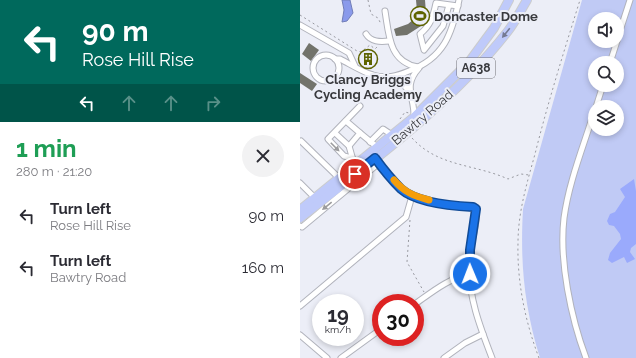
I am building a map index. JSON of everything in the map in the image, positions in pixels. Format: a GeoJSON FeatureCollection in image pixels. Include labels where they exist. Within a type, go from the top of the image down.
{"type":"FeatureCollection","features":[{"type":"Feature","properties":{"kind":"highway","name":"Bawtry Road"},"geometry":{"type":"LineString","coordinates":[[300,210],[339,178],[354,161],[377,147],[414,117],[469,62],[494,28],[509,0]]}},
{"type":"Feature","properties":{"kind":"highway"},"geometry":{"type":"LineString","coordinates":[[494,28],[516,0]]}},
{"type":"Feature","properties":{"kind":"highway","name":"Bawtry Road"},"geometry":{"type":"LineString","coordinates":[[300,218],[377,161],[470,74],[509,30],[527,0]]}},
{"type":"Feature","properties":{"kind":"street"},"geometry":{"type":"LineString","coordinates":[[384,77],[396,76],[419,67],[429,61],[445,43],[452,30],[459,0]]}},
{"type":"Feature","properties":{"kind":"street"},"geometry":{"type":"LineString","coordinates":[[624,18],[630,0]]}},
{"type":"Feature","properties":{"kind":"street"},"geometry":{"type":"LineString","coordinates":[[449,5],[443,26],[424,50],[420,34],[428,27],[433,17],[436,3],[458,6]]}},
{"type":"Feature","properties":{"kind":"street"},"geometry":{"type":"LineString","coordinates":[[385,11],[389,41],[398,56],[410,66],[419,67]]}},
{"type":"Feature","properties":{"kind":"street"},"geometry":{"type":"LineString","coordinates":[[300,25],[349,53],[355,66]]}},
{"type":"Feature","properties":{"kind":"street"},"geometry":{"type":"LineString","coordinates":[[366,34],[368,38],[382,42],[389,41]]}},
{"type":"Feature","properties":{"kind":"street"},"geometry":{"type":"LineString","coordinates":[[335,59],[339,70],[334,77],[326,80],[319,78],[314,67],[317,59],[328,55],[372,75],[401,82],[410,92]]}},
{"type":"Feature","properties":{"kind":"street"},"geometry":{"type":"LineString","coordinates":[[414,126],[414,103],[409,84],[411,76],[419,67]]}},
{"type":"Feature","properties":{"kind":"street"},"geometry":{"type":"LineString","coordinates":[[354,161],[344,156],[328,140],[331,133],[335,133],[360,106]]}},
{"type":"Feature","properties":{"kind":"street"},"geometry":{"type":"LineString","coordinates":[[346,121],[377,147]]}},
{"type":"Feature","properties":{"kind":"street"},"geometry":{"type":"LineString","coordinates":[[370,142],[383,129],[392,135]]}},
{"type":"Feature","properties":{"kind":"street"},"geometry":{"type":"LineString","coordinates":[[586,358],[573,320],[563,243],[564,218],[571,186],[588,131]]}},
{"type":"Feature","properties":{"kind":"street"},"geometry":{"type":"LineString","coordinates":[[335,133],[349,146],[354,161]]}},
{"type":"Feature","properties":{"kind":"street"},"geometry":{"type":"LineString","coordinates":[[349,146],[360,133]]}},
{"type":"Feature","properties":{"kind":"street"},"geometry":{"type":"LineString","coordinates":[[306,136],[301,141],[339,178]]}},
{"type":"Feature","properties":{"kind":"street"},"geometry":{"type":"LineString","coordinates":[[300,226],[302,227],[377,161],[402,190],[412,196],[445,205],[473,207],[476,209],[470,250],[470,274],[475,309],[492,358]]}},
{"type":"Feature","properties":{"kind":"street"},"geometry":{"type":"LineString","coordinates":[[300,183],[315,198]]}},
{"type":"Feature","properties":{"kind":"street"},"geometry":{"type":"LineString","coordinates":[[300,306],[406,217],[412,196]]}},
{"type":"Feature","properties":{"kind":"street"},"geometry":{"type":"LineString","coordinates":[[426,296],[455,278],[470,274]]}},
{"type":"Feature","properties":{"kind":"street"},"geometry":{"type":"LineString","coordinates":[[300,334],[327,358]]}},
{"type":"Feature","properties":{"kind":"street"},"geometry":{"type":"LineString","coordinates":[[446,356],[465,343],[483,334]]}},
{"type":"Feature","properties":{"kind":"street"},"geometry":{"type":"LineString","coordinates":[[342,358],[372,336]]}},
{"type":"Feature","properties":{"kind":"path"},"geometry":{"type":"LineString","coordinates":[[368,0],[371,14],[378,18],[388,34]]}},
{"type":"Feature","properties":{"kind":"path"},"geometry":{"type":"LineString","coordinates":[[539,358],[532,340],[520,290],[518,242],[521,207],[544,120],[580,0]]}},
{"type":"Feature","properties":{"kind":"path"},"geometry":{"type":"LineString","coordinates":[[300,16],[357,51],[361,52],[370,45],[375,49],[382,42]]}},
{"type":"Feature","properties":{"kind":"path"},"geometry":{"type":"LineString","coordinates":[[409,135],[421,148],[446,162],[490,171],[508,179],[521,174],[529,176]]}},
{"type":"Feature","properties":{"kind":"path"},"geometry":{"type":"LineString","coordinates":[[408,212],[410,218],[407,262],[426,296]]}},
{"type":"Feature","properties":{"kind":"shaded area"},"geometry":{"type":"Polygon","coordinates":[[[342,0],[350,0],[353,13],[347,21],[342,22],[344,10],[342,0]]]}},
{"type":"Feature","properties":{"kind":"shaded area"},"geometry":{"type":"Polygon","coordinates":[[[582,0],[636,0],[636,358],[540,358],[530,320],[524,284],[522,229],[523,209],[582,0]]]}},
{"type":"Feature","properties":{"kind":"shaded area"},"geometry":{"type":"Polygon","coordinates":[[[634,179],[636,191],[636,244],[631,248],[630,252],[635,259],[627,263],[624,257],[612,263],[608,260],[610,253],[621,239],[620,234],[614,226],[609,225],[607,221],[610,214],[615,212],[625,197],[620,189],[634,179]]]}},
{"type":"Feature","properties":{"kind":"building","name":"Doncaster Dome"},"geometry":{"type":"Polygon","coordinates":[[[416,0],[425,0],[426,13],[421,26],[407,35],[396,36],[394,29],[408,24],[414,19],[417,11],[416,0]]]}},
{"type":"Feature","properties":{"kind":"building"},"geometry":{"type":"Polygon","coordinates":[[[309,43],[319,50],[311,61],[302,54],[309,43]]]}},
{"type":"Feature","properties":{"kind":"building","name":"Clancy Briggs Cycling Academy"},"geometry":{"type":"Polygon","coordinates":[[[369,51],[377,58],[367,68],[360,60],[369,51]]]}},
{"type":"Feature","properties":{"kind":"building"},"geometry":{"type":"Polygon","coordinates":[[[300,73],[317,84],[312,91],[300,83],[300,73]]]}},
{"type":"Feature","properties":{"kind":"slow traffic"},"geometry":{"type":"LineString","coordinates":[[394,180],[402,190],[412,196],[429,200]]}},
{"type":"Feature","properties":{"kind":"place","name":"Doncaster Dome"},"geometry":{"type":"Point","coordinates":[420,16]}},
{"type":"Feature","properties":{"kind":"place","name":"Clancy Briggs Cycling Academy"},"geometry":{"type":"Point","coordinates":[368,59]}},
{"type":"Feature","properties":{"kind":"route"},"geometry":{"type":"LineString","coordinates":[[355,174],[375,158],[402,190],[412,196],[445,205],[473,207],[476,209],[470,250],[470,274]]}}]}
